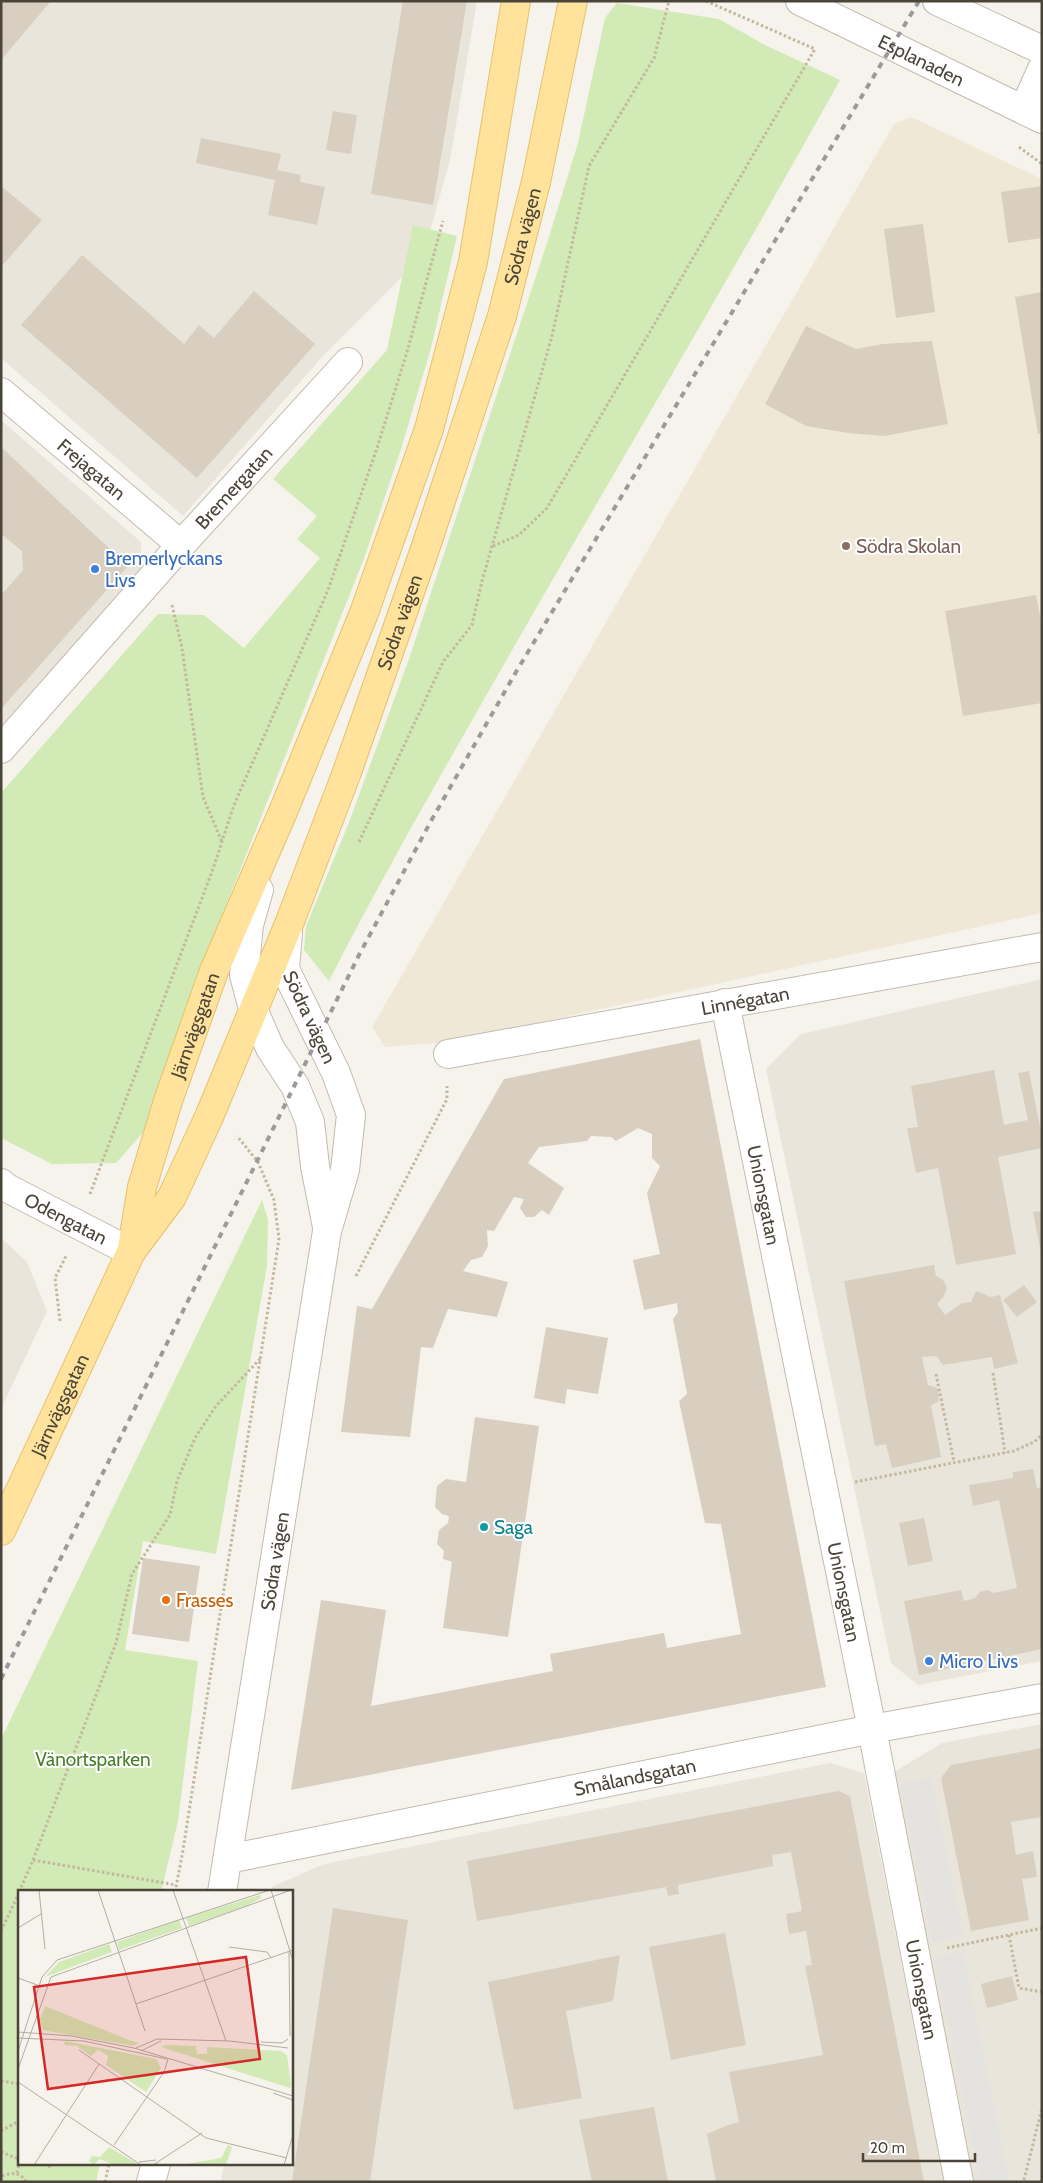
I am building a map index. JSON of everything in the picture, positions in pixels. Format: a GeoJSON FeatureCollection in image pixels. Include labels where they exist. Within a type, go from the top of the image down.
{"type":"FeatureCollection","features":[{"type":"Feature","properties":{"kind":"main road","name":"Södra vägen"},"geometry":{"type":"LineString","coordinates":[[285,807],[364,613],[429,429],[473,262],[516,1]]}},
{"type":"Feature","properties":{"kind":"main road","name":"Södra vägen"},"geometry":{"type":"LineString","coordinates":[[289,924],[347,772],[425,549],[502,316],[536,182],[573,1]]}},
{"type":"Feature","properties":{"kind":"main road","name":"Järnvägsgatan"},"geometry":{"type":"LineString","coordinates":[[132,1252],[142,1187],[168,1101],[214,971],[285,807]]}},
{"type":"Feature","properties":{"kind":"main road","name":"Järnvägsgatan"},"geometry":{"type":"LineString","coordinates":[[1,1530],[132,1252],[172,1197],[208,1117],[289,924]]}},
{"type":"Feature","properties":{"kind":"street","name":"Esplanaden"},"geometry":{"type":"LineString","coordinates":[[800,1],[1033,114]]}},
{"type":"Feature","properties":{"kind":"street"},"geometry":{"type":"LineString","coordinates":[[937,1],[1042,50]]}},
{"type":"Feature","properties":{"kind":"street"},"geometry":{"type":"LineString","coordinates":[[1033,114],[1042,70]]}},
{"type":"Feature","properties":{"kind":"street","name":"Bremergatan"},"geometry":{"type":"LineString","coordinates":[[1,749],[181,544],[348,362]]}},
{"type":"Feature","properties":{"kind":"street","name":"Frejagatan"},"geometry":{"type":"LineString","coordinates":[[1,392],[181,544]]}},
{"type":"Feature","properties":{"kind":"street","name":"Södra vägen"},"geometry":{"type":"LineString","coordinates":[[285,807],[249,925],[244,974],[253,1009],[270,1048],[295,1086],[310,1122],[315,1166],[327,1231]]}},
{"type":"Feature","properties":{"kind":"street","name":"Södra vägen"},"geometry":{"type":"LineString","coordinates":[[222,1890],[327,1231],[345,1170],[351,1115],[336,1073],[285,969],[289,924]]}},
{"type":"Feature","properties":{"kind":"street","name":"Linnégatan"},"geometry":{"type":"LineString","coordinates":[[448,1054],[1042,947]]}},
{"type":"Feature","properties":{"kind":"street","name":"Unionsgatan"},"geometry":{"type":"LineString","coordinates":[[725,1003],[824,1488],[959,2182]]}},
{"type":"Feature","properties":{"kind":"street","name":"Odengatan"},"geometry":{"type":"LineString","coordinates":[[1,1183],[31,1201],[132,1252]]}},
{"type":"Feature","properties":{"kind":"street","name":"Smålandsgatan"},"geometry":{"type":"LineString","coordinates":[[228,1859],[872,1730],[1042,1698]]}},
{"type":"Feature","properties":{"kind":"street"},"geometry":{"type":"LineString","coordinates":[[151,2182],[155,2166]]}},
{"type":"Feature","properties":{"kind":"street"},"geometry":{"type":"LineString","coordinates":[[170,2182],[172,2166]]}},
{"type":"Feature","properties":{"kind":"path"},"geometry":{"type":"LineString","coordinates":[[355,849],[442,662],[472,625],[492,547],[552,336],[589,166],[654,58],[669,1]]}},
{"type":"Feature","properties":{"kind":"path"},"geometry":{"type":"LineString","coordinates":[[492,547],[519,535],[547,508],[815,49]]}},
{"type":"Feature","properties":{"kind":"path"},"geometry":{"type":"LineString","coordinates":[[96,1174],[131,1088],[222,843],[234,804],[328,590],[378,448],[445,216]]}},
{"type":"Feature","properties":{"kind":"path"},"geometry":{"type":"LineString","coordinates":[[162,566],[182,648],[203,797],[222,843]]}},
{"type":"Feature","properties":{"kind":"path"},"geometry":{"type":"LineString","coordinates":[[353,1281],[447,1099],[448,1054]]}},
{"type":"Feature","properties":{"kind":"path"},"geometry":{"type":"LineString","coordinates":[[175,1890],[280,1239],[274,1200],[258,1162],[232,1130]]}},
{"type":"Feature","properties":{"kind":"path"},"geometry":{"type":"LineString","coordinates":[[20,1890],[116,1643],[132,1574],[170,1515],[178,1481],[195,1438],[216,1406],[261,1358]]}},
{"type":"Feature","properties":{"kind":"path"},"geometry":{"type":"LineString","coordinates":[[993,1373],[1005,1453]]}},
{"type":"Feature","properties":{"kind":"path"},"geometry":{"type":"LineString","coordinates":[[936,1374],[954,1462]]}},
{"type":"Feature","properties":{"kind":"path"},"geometry":{"type":"LineString","coordinates":[[824,1488],[1005,1453],[1024,1448],[1042,1435]]}},
{"type":"Feature","properties":{"kind":"path"},"geometry":{"type":"LineString","coordinates":[[33,1860],[176,1885]]}},
{"type":"Feature","properties":{"kind":"path"},"geometry":{"type":"LineString","coordinates":[[1,1932],[18,1894]]}},
{"type":"Feature","properties":{"kind":"path"},"geometry":{"type":"LineString","coordinates":[[915,1955],[1042,1928]]}},
{"type":"Feature","properties":{"kind":"path"},"geometry":{"type":"LineString","coordinates":[[1009,1935],[1019,1988],[1042,1992]]}},
{"type":"Feature","properties":{"kind":"path"},"geometry":{"type":"LineString","coordinates":[[1,2081],[18,2084]]}},
{"type":"Feature","properties":{"kind":"path"},"geometry":{"type":"LineString","coordinates":[[1024,2180],[1042,2108]]}},
{"type":"Feature","properties":{"kind":"path"},"geometry":{"type":"LineString","coordinates":[[1,2131],[18,2122]]}},
{"type":"Feature","properties":{"kind":"path"},"geometry":{"type":"LineString","coordinates":[[1,2152],[18,2159]]}},
{"type":"Feature","properties":{"kind":"path"},"geometry":{"type":"LineString","coordinates":[[17,2173],[19,2166]]}},
{"type":"Feature","properties":{"kind":"path"},"geometry":{"type":"LineString","coordinates":[[105,2182],[109,2166]]}},
{"type":"Feature","properties":{"kind":"path"},"geometry":{"type":"LineString","coordinates":[[2,2176],[17,2173],[23,2176],[26,2182]]}},
{"type":"Feature","properties":{"kind":"shaded area"},"geometry":{"type":"Polygon","coordinates":[[[1,1],[477,1],[450,160],[423,256],[322,357],[183,516],[1,358],[1,1]]]}},
{"type":"Feature","properties":{"kind":"shaded area","name":"Södra Skolan"},"geometry":{"type":"Polygon","coordinates":[[[911,117],[1042,179],[1042,913],[449,1042],[385,1047],[372,1027],[894,124],[911,117]]]}},
{"type":"Feature","properties":{"kind":"shaded area"},"geometry":{"type":"Polygon","coordinates":[[[1,420],[141,542],[142,575],[1,733],[1,420]]]}},
{"type":"Feature","properties":{"kind":"shaded area"},"geometry":{"type":"Polygon","coordinates":[[[1042,979],[1042,1661],[918,1685],[891,1663],[766,1069],[801,1034],[1042,979]]]}},
{"type":"Feature","properties":{"kind":"shaded area"},"geometry":{"type":"Polygon","coordinates":[[[1,1238],[27,1262],[47,1311],[1,1409],[1,1238]]]}},
{"type":"Feature","properties":{"kind":"shaded area"},"geometry":{"type":"Polygon","coordinates":[[[1042,1724],[1042,2182],[973,2182],[894,1772],[942,1743],[1042,1724]]]}},
{"type":"Feature","properties":{"kind":"shaded area"},"geometry":{"type":"Polygon","coordinates":[[[830,1763],[864,1773],[944,2182],[221,2182],[224,2166],[292,2166],[292,1890],[271,1890],[272,1887],[324,1864],[830,1763]]]}},
{"type":"Feature","properties":{"kind":"shaded area"},"geometry":{"type":"Polygon","coordinates":[[[932,1777],[963,1936],[932,1943],[900,1783],[932,1777]]]}},
{"type":"Feature","properties":{"kind":"shaded area"},"geometry":{"type":"Polygon","coordinates":[[[962,1951],[1010,2182],[980,2182],[934,1957],[962,1951]]]}},
{"type":"Feature","properties":{"kind":"green space"},"geometry":{"type":"Polygon","coordinates":[[[617,3],[719,19],[765,45],[840,80],[755,231],[452,755],[389,867],[329,981],[304,950],[306,926],[348,825],[409,659],[548,240],[578,143],[605,18],[617,3]]]}},
{"type":"Feature","properties":{"kind":"green space"},"geometry":{"type":"Polygon","coordinates":[[[413,225],[457,236],[431,348],[401,449],[365,556],[213,938],[147,1128],[116,1163],[52,1164],[1,1138],[1,793],[158,614],[204,615],[244,648],[320,558],[297,539],[317,516],[273,479],[387,350],[413,225]]]}},
{"type":"Feature","properties":{"kind":"green space","name":"Vänortsparken"},"geometry":{"type":"Polygon","coordinates":[[[262,1200],[268,1220],[267,1266],[216,1554],[143,1541],[125,1650],[198,1661],[178,1821],[161,1890],[18,1890],[18,2166],[100,2166],[96,2182],[1,2182],[1,1739],[262,1200]]]}},
{"type":"Feature","properties":{"kind":"building"},"geometry":{"type":"Polygon","coordinates":[[[1,1],[51,1],[1,60],[1,1]]]}},
{"type":"Feature","properties":{"kind":"building"},"geometry":{"type":"Polygon","coordinates":[[[403,1],[467,1],[433,205],[371,194],[403,1]]]}},
{"type":"Feature","properties":{"kind":"building"},"geometry":{"type":"Polygon","coordinates":[[[333,111],[357,115],[351,154],[326,150],[333,111]]]}},
{"type":"Feature","properties":{"kind":"building"},"geometry":{"type":"Polygon","coordinates":[[[201,138],[281,154],[277,170],[301,175],[300,182],[325,187],[317,225],[268,215],[275,180],[196,163],[201,138]]]}},
{"type":"Feature","properties":{"kind":"building"},"geometry":{"type":"Polygon","coordinates":[[[1,186],[42,220],[1,267],[1,186]]]}},
{"type":"Feature","properties":{"kind":"building"},"geometry":{"type":"Polygon","coordinates":[[[1042,186],[1042,238],[1008,243],[1001,192],[1042,186]]]}},
{"type":"Feature","properties":{"kind":"building"},"geometry":{"type":"Polygon","coordinates":[[[923,224],[935,312],[896,318],[884,229],[923,224]]]}},
{"type":"Feature","properties":{"kind":"building"},"geometry":{"type":"Polygon","coordinates":[[[82,255],[184,344],[199,325],[214,338],[254,291],[315,344],[197,478],[21,325],[82,255]]]}},
{"type":"Feature","properties":{"kind":"building"},"geometry":{"type":"Polygon","coordinates":[[[1042,292],[1042,433],[1038,434],[1015,297],[1042,292]]]}},
{"type":"Feature","properties":{"kind":"building"},"geometry":{"type":"Polygon","coordinates":[[[806,326],[856,349],[883,344],[932,341],[948,424],[884,436],[848,433],[806,426],[765,404],[806,326]]]}},
{"type":"Feature","properties":{"kind":"building"},"geometry":{"type":"Polygon","coordinates":[[[1,447],[128,566],[1,709],[1,595],[23,570],[22,551],[1,534],[1,447]]]}},
{"type":"Feature","properties":{"kind":"building"},"geometry":{"type":"Polygon","coordinates":[[[1036,595],[1042,626],[1042,703],[963,716],[945,611],[1036,595]]]}},
{"type":"Feature","properties":{"kind":"building"},"geometry":{"type":"Polygon","coordinates":[[[700,1039],[826,1687],[291,1790],[321,1600],[386,1610],[371,1706],[553,1671],[550,1654],[664,1633],[667,1648],[741,1634],[721,1524],[705,1523],[679,1401],[687,1394],[673,1319],[678,1312],[677,1303],[644,1310],[633,1260],[660,1254],[647,1193],[660,1166],[652,1158],[652,1134],[638,1128],[616,1141],[611,1137],[591,1136],[587,1141],[539,1147],[528,1163],[564,1188],[549,1215],[542,1210],[534,1217],[526,1217],[520,1208],[524,1199],[514,1197],[494,1231],[487,1230],[488,1246],[482,1257],[471,1260],[463,1271],[508,1282],[497,1317],[448,1309],[433,1348],[421,1347],[410,1437],[341,1432],[357,1306],[372,1309],[504,1079],[700,1039]]]}},
{"type":"Feature","properties":{"kind":"building"},"geometry":{"type":"Polygon","coordinates":[[[994,1070],[1004,1125],[1028,1120],[1018,1073],[1029,1071],[1042,1137],[1042,1148],[998,1157],[1016,1254],[956,1265],[938,1168],[916,1173],[907,1128],[918,1127],[911,1086],[994,1070]]]}},
{"type":"Feature","properties":{"kind":"building"},"geometry":{"type":"Polygon","coordinates":[[[1042,1211],[1042,1253],[1041,1253],[1033,1212],[1042,1211]]]}},
{"type":"Feature","properties":{"kind":"building"},"geometry":{"type":"Polygon","coordinates":[[[934,1265],[936,1276],[943,1280],[947,1288],[944,1296],[937,1304],[945,1315],[962,1303],[971,1302],[976,1291],[991,1297],[1000,1295],[1018,1363],[994,1369],[992,1357],[943,1365],[936,1356],[922,1357],[928,1385],[937,1388],[939,1394],[938,1402],[931,1405],[941,1457],[892,1468],[886,1444],[875,1446],[844,1281],[934,1265]]]}},
{"type":"Feature","properties":{"kind":"building"},"geometry":{"type":"Polygon","coordinates":[[[1024,1285],[1037,1302],[1017,1317],[1003,1300],[1024,1285]]]}},
{"type":"Feature","properties":{"kind":"building"},"geometry":{"type":"Polygon","coordinates":[[[546,1327],[608,1338],[598,1394],[567,1389],[565,1404],[534,1398],[546,1327]]]}},
{"type":"Feature","properties":{"kind":"building","name":"Saga"},"geometry":{"type":"Polygon","coordinates":[[[475,1417],[539,1426],[508,1637],[443,1628],[452,1562],[443,1559],[444,1551],[437,1544],[439,1530],[448,1523],[449,1516],[442,1514],[435,1507],[437,1486],[446,1479],[466,1482],[475,1417]]]}},
{"type":"Feature","properties":{"kind":"building"},"geometry":{"type":"Polygon","coordinates":[[[1033,1469],[1037,1488],[1042,1487],[1042,1649],[919,1675],[904,1601],[961,1590],[964,1601],[975,1598],[980,1592],[987,1590],[994,1593],[1017,1588],[999,1500],[973,1506],[969,1485],[1013,1478],[1013,1472],[1033,1469]]]}},
{"type":"Feature","properties":{"kind":"building"},"geometry":{"type":"Polygon","coordinates":[[[924,1518],[933,1561],[908,1566],[899,1523],[924,1518]]]}},
{"type":"Feature","properties":{"kind":"building","name":"Frasses"},"geometry":{"type":"Polygon","coordinates":[[[143,1558],[200,1566],[189,1642],[132,1634],[143,1558]]]}},
{"type":"Feature","properties":{"kind":"building"},"geometry":{"type":"Polygon","coordinates":[[[1042,1748],[1042,1817],[1011,1822],[1016,1855],[1033,1851],[1037,1877],[1022,1879],[1029,1920],[971,1931],[941,1778],[951,1765],[1042,1748]]]}},
{"type":"Feature","properties":{"kind":"building"},"geometry":{"type":"Polygon","coordinates":[[[838,1791],[850,1796],[924,2182],[716,2182],[707,2134],[739,2122],[729,2072],[823,2055],[805,1966],[812,1965],[806,1931],[789,1934],[786,1914],[802,1911],[791,1852],[772,1855],[773,1866],[678,1885],[679,1894],[668,1896],[666,1887],[477,1921],[467,1861],[838,1791]]]}},
{"type":"Feature","properties":{"kind":"building"},"geometry":{"type":"Polygon","coordinates":[[[333,1908],[408,1920],[370,2182],[292,2182],[333,1908]]]}},
{"type":"Feature","properties":{"kind":"building"},"geometry":{"type":"Polygon","coordinates":[[[725,1933],[746,2045],[671,2060],[649,1947],[725,1933]]]}},
{"type":"Feature","properties":{"kind":"building"},"geometry":{"type":"Polygon","coordinates":[[[620,1955],[613,2001],[566,2011],[582,2098],[514,2110],[488,1982],[620,1955]]]}},
{"type":"Feature","properties":{"kind":"building"},"geometry":{"type":"Polygon","coordinates":[[[1012,1976],[1018,2000],[987,2008],[981,1984],[1012,1976]]]}},
{"type":"Feature","properties":{"kind":"building"},"geometry":{"type":"Polygon","coordinates":[[[654,2107],[668,2182],[592,2182],[579,2120],[654,2107]]]}},
{"type":"Feature","properties":{"kind":"railway"},"geometry":{"type":"LineString","coordinates":[[1,1679],[359,955],[431,821],[516,672],[919,1]]}},
{"type":"Feature","properties":{"kind":"place","name":"Södra Skolan"},"geometry":{"type":"Point","coordinates":[846,546]}},
{"type":"Feature","properties":{"kind":"place","name":"Bremerlyckans Livs"},"geometry":{"type":"Point","coordinates":[95,569]}},
{"type":"Feature","properties":{"kind":"place","name":"Saga"},"geometry":{"type":"Point","coordinates":[484,1527]}},
{"type":"Feature","properties":{"kind":"place","name":"Frasses"},"geometry":{"type":"Point","coordinates":[166,1600]}},
{"type":"Feature","properties":{"kind":"place","name":"Micro Livs"},"geometry":{"type":"Point","coordinates":[929,1661]}}]}
